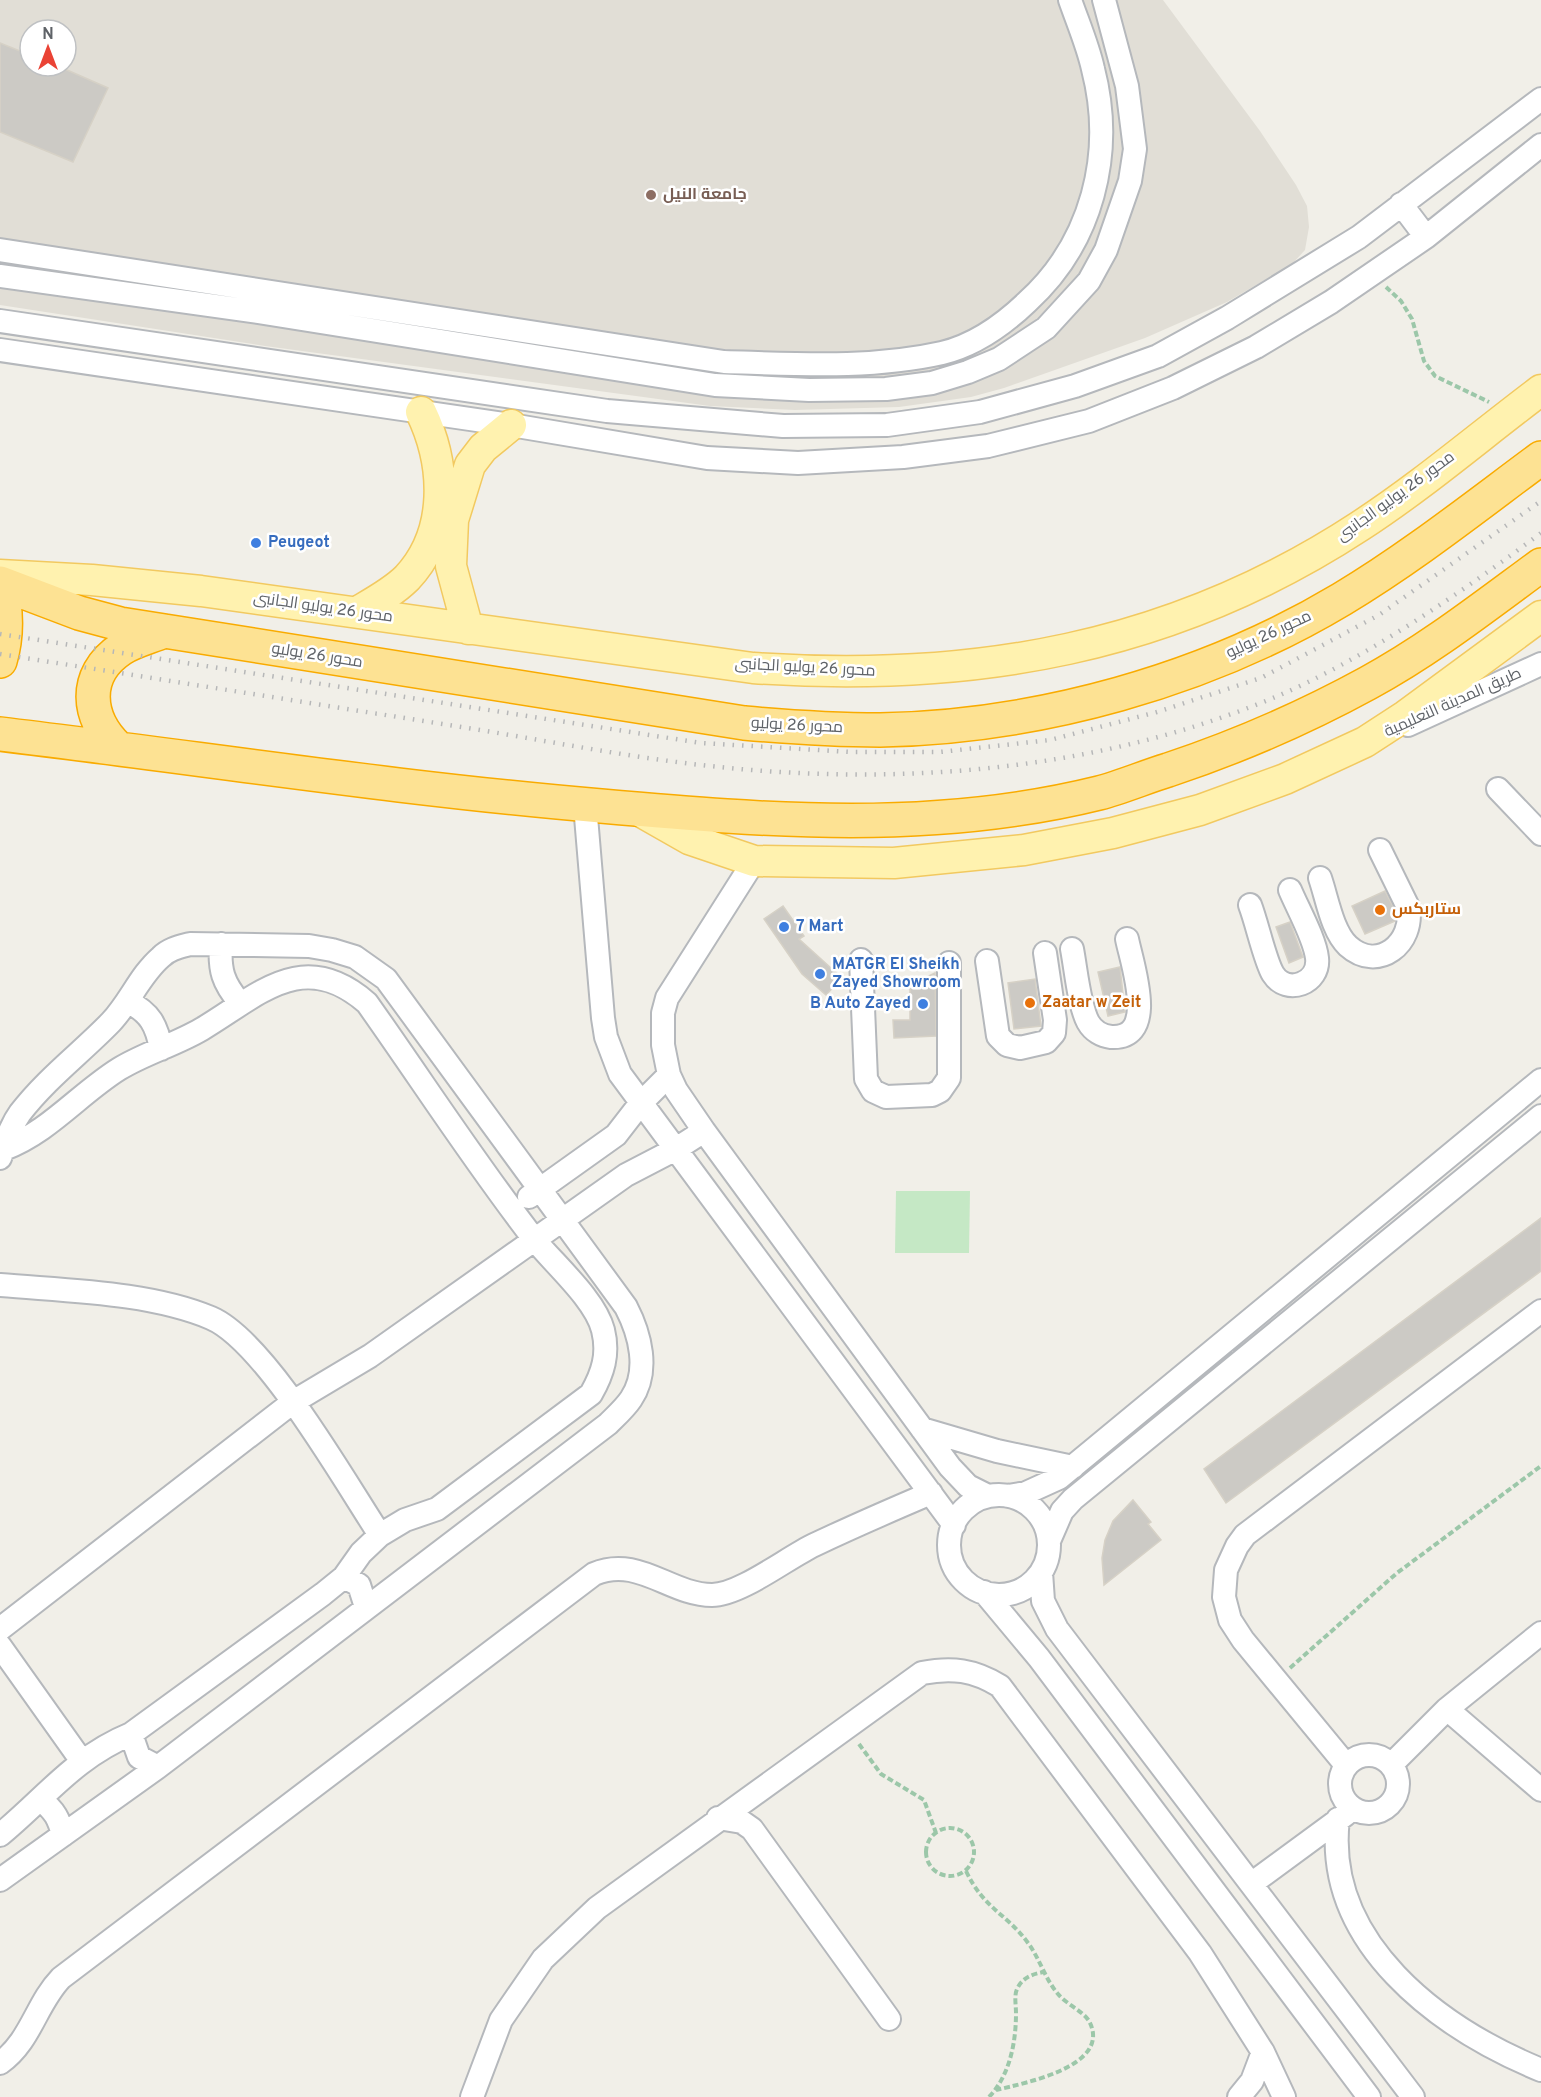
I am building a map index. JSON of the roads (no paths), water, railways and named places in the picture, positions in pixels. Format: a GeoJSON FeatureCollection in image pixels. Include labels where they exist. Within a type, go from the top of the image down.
{"type":"FeatureCollection","features":[{"type":"Feature","properties":{"kind":"highway","name":"محور 26 يوليو"},"geometry":{"type":"LineString","coordinates":[[0,583],[79,613],[164,632],[744,723],[835,729],[950,725],[1018,716],[1085,702],[1152,683],[1216,660],[1279,633],[1340,600],[1398,564],[1541,458]]}},
{"type":"Feature","properties":{"kind":"highway"},"geometry":{"type":"LineString","coordinates":[[0,734],[117,747],[418,787],[638,810],[828,822],[919,821],[1013,811],[1101,792],[1197,760],[1274,729],[1370,682],[1453,629],[1541,565]]}},
{"type":"Feature","properties":{"kind":"highway"},"geometry":{"type":"LineString","coordinates":[[0,583],[4,599],[6,632],[0,661]]}},
{"type":"Feature","properties":{"kind":"highway"},"geometry":{"type":"LineString","coordinates":[[117,747],[105,735],[94,713],[94,688],[99,672],[109,658],[123,647],[164,632]]}},
{"type":"Feature","properties":{"kind":"main road","name":"محور 26 يوليو الجانبى"},"geometry":{"type":"LineString","coordinates":[[0,574],[190,590],[753,668],[823,673],[894,672],[1034,657],[1104,641],[1171,620],[1237,593],[1300,562],[1360,526],[1541,390]]}},
{"type":"Feature","properties":{"kind":"main road"},"geometry":{"type":"LineString","coordinates":[[357,612],[405,580],[416,568],[432,535],[439,503],[439,461],[421,412]]}},
{"type":"Feature","properties":{"kind":"main road"},"geometry":{"type":"LineString","coordinates":[[468,629],[451,566],[453,520],[471,465],[483,448],[511,425]]}},
{"type":"Feature","properties":{"kind":"main road"},"geometry":{"type":"LineString","coordinates":[[638,810],[689,839],[754,861],[894,863],[1024,850],[1113,833],[1200,810],[1285,779],[1365,742],[1405,716],[1541,616]]}},
{"type":"Feature","properties":{"kind":"street"},"geometry":{"type":"LineString","coordinates":[[0,250],[724,362],[814,364],[885,362],[944,352],[976,340],[1007,321],[1040,291],[1065,259],[1086,220],[1098,184],[1101,147],[1100,111],[1094,70],[1070,0]]}},
{"type":"Feature","properties":{"kind":"street"},"geometry":{"type":"LineString","coordinates":[[0,276],[259,312],[716,385],[809,390],[886,389],[932,383],[999,359],[1046,328],[1089,281],[1106,250],[1130,181],[1135,149],[1127,86],[1104,0]]}},
{"type":"Feature","properties":{"kind":"street"},"geometry":{"type":"LineString","coordinates":[[0,321],[607,411],[783,426],[887,425],[980,412],[1075,386],[1158,356],[1227,318],[1359,237],[1541,99]]}},
{"type":"Feature","properties":{"kind":"street"},"geometry":{"type":"LineString","coordinates":[[0,350],[511,425],[707,458],[798,463],[903,457],[988,446],[1089,421],[1173,388],[1256,347],[1377,272],[1426,237],[1541,145]]}},
{"type":"Feature","properties":{"kind":"street"},"geometry":{"type":"LineString","coordinates":[[1401,204],[1426,237]]}},
{"type":"Feature","properties":{"kind":"street"},"geometry":{"type":"LineString","coordinates":[[1359,237],[1377,272]]}},
{"type":"Feature","properties":{"kind":"street"},"geometry":{"type":"LineString","coordinates":[[91,289],[94,265]]}},
{"type":"Feature","properties":{"kind":"street","name":"طريق المدينة التعليمية"},"geometry":{"type":"LineString","coordinates":[[1365,742],[1541,664]]}},
{"type":"Feature","properties":{"kind":"street"},"geometry":{"type":"LineString","coordinates":[[1498,789],[1541,834]]}},
{"type":"Feature","properties":{"kind":"street"},"geometry":{"type":"LineString","coordinates":[[585,805],[606,1037],[620,1074],[954,1525]]}},
{"type":"Feature","properties":{"kind":"street"},"geometry":{"type":"LineString","coordinates":[[1320,878],[1338,931],[1348,945],[1363,954],[1381,955],[1389,952],[1397,948],[1407,933],[1410,916],[1408,907],[1380,850]]}},
{"type":"Feature","properties":{"kind":"street"},"geometry":{"type":"LineString","coordinates":[[754,861],[667,998],[662,1029],[669,1075],[676,1090],[704,1131],[958,1477],[968,1486],[998,1496],[1021,1500],[1041,1517],[1049,1541],[1049,1552],[1041,1572],[1026,1587],[1016,1592],[994,1594],[984,1592]]}},
{"type":"Feature","properties":{"kind":"street"},"geometry":{"type":"LineString","coordinates":[[1250,905],[1272,972],[1281,982],[1302,984],[1313,975],[1317,955],[1290,890]]}},
{"type":"Feature","properties":{"kind":"street"},"geometry":{"type":"LineString","coordinates":[[1072,950],[1087,1021],[1100,1034],[1118,1036],[1134,1028],[1141,1011],[1127,939]]}},
{"type":"Feature","properties":{"kind":"street"},"geometry":{"type":"LineString","coordinates":[[0,1880],[158,1767],[608,1424],[632,1397],[641,1373],[640,1346],[636,1327],[626,1307],[386,979],[355,957],[309,946],[190,944],[174,948],[161,956],[145,974],[128,1002],[38,1092],[9,1129],[2,1153]]}},
{"type":"Feature","properties":{"kind":"street"},"geometry":{"type":"LineString","coordinates":[[221,944],[220,965],[223,980],[240,1003]]}},
{"type":"Feature","properties":{"kind":"street"},"geometry":{"type":"LineString","coordinates":[[987,961],[998,1036],[1007,1045],[1020,1048],[1046,1042],[1054,1033],[1055,1020],[1045,954]]}},
{"type":"Feature","properties":{"kind":"street"},"geometry":{"type":"LineString","coordinates":[[861,960],[866,1079],[873,1091],[886,1097],[932,1095],[940,1091],[949,1078],[949,963]]}},
{"type":"Feature","properties":{"kind":"street"},"geometry":{"type":"LineString","coordinates":[[0,1835],[41,1800],[81,1760],[104,1745],[131,1734],[344,1576],[361,1553],[380,1535],[405,1520],[437,1509],[591,1394],[603,1374],[606,1350],[603,1328],[591,1307],[534,1238],[367,1003],[349,988],[328,979],[309,977],[278,983],[240,1003],[193,1034],[120,1068],[90,1089],[36,1134],[2,1153]]}},
{"type":"Feature","properties":{"kind":"street"},"geometry":{"type":"LineString","coordinates":[[128,1002],[142,1008],[152,1019],[158,1032],[161,1049]]}},
{"type":"Feature","properties":{"kind":"street"},"geometry":{"type":"LineString","coordinates":[[513,1208],[616,1135],[640,1104],[669,1075]]}},
{"type":"Feature","properties":{"kind":"street"},"geometry":{"type":"LineString","coordinates":[[1369,2097],[1016,1628],[984,1592],[964,1579],[954,1564],[949,1548],[954,1525],[968,1506],[998,1496],[1044,1487],[1073,1467],[1541,1080]]}},
{"type":"Feature","properties":{"kind":"street"},"geometry":{"type":"LineString","coordinates":[[1049,1541],[1062,1511],[1073,1499],[1541,1116]]}},
{"type":"Feature","properties":{"kind":"street"},"geometry":{"type":"LineString","coordinates":[[0,1629],[293,1402],[370,1356],[626,1175],[676,1149],[704,1131]]}},
{"type":"Feature","properties":{"kind":"street"},"geometry":{"type":"LineString","coordinates":[[0,1285],[158,1303],[212,1318],[243,1339],[293,1402],[380,1535]]}},
{"type":"Feature","properties":{"kind":"street"},"geometry":{"type":"LineString","coordinates":[[1347,1765],[1236,1631],[1226,1608],[1224,1584],[1226,1570],[1245,1535],[1541,1311]]}},
{"type":"Feature","properties":{"kind":"street"},"geometry":{"type":"LineString","coordinates":[[922,1429],[997,1451],[1073,1467]]}},
{"type":"Feature","properties":{"kind":"street"},"geometry":{"type":"LineString","coordinates":[[0,2063],[24,2042],[47,1993],[61,1978],[594,1574],[610,1568],[626,1568],[693,1591],[711,1595],[732,1592],[812,1547],[931,1493]]}},
{"type":"Feature","properties":{"kind":"street"},"geometry":{"type":"LineString","coordinates":[[437,1509],[440,1525],[448,1533],[460,1538]]}},
{"type":"Feature","properties":{"kind":"street"},"geometry":{"type":"LineString","coordinates":[[1041,1572],[1043,1601],[1057,1629],[1413,2097]]}},
{"type":"Feature","properties":{"kind":"street"},"geometry":{"type":"LineString","coordinates":[[344,1576],[359,1586],[366,1607]]}},
{"type":"Feature","properties":{"kind":"street"},"geometry":{"type":"LineString","coordinates":[[1391,1765],[1447,1709],[1541,1633]]}},
{"type":"Feature","properties":{"kind":"street"},"geometry":{"type":"LineString","coordinates":[[0,1646],[81,1760]]}},
{"type":"Feature","properties":{"kind":"street"},"geometry":{"type":"LineString","coordinates":[[472,2097],[501,2020],[543,1959],[597,1908],[718,1818],[922,1673],[942,1669],[963,1670],[982,1676],[1000,1686],[1200,1953],[1263,2052],[1284,2097]]}},
{"type":"Feature","properties":{"kind":"street"},"geometry":{"type":"LineString","coordinates":[[1447,1709],[1541,1790]]}},
{"type":"Feature","properties":{"kind":"street"},"geometry":{"type":"LineString","coordinates":[[131,1734],[139,1757],[158,1767]]}},
{"type":"Feature","properties":{"kind":"street"},"geometry":{"type":"LineString","coordinates":[[1251,1884],[1346,1814],[1382,1810],[1393,1800],[1397,1778],[1391,1765],[1377,1756],[1368,1755],[1353,1760],[1347,1765],[1340,1780],[1340,1788],[1347,1803],[1346,1814],[1335,1852],[1341,1889],[1348,1908],[1381,1958],[1400,1980],[1448,2020],[1541,2070]]}},
{"type":"Feature","properties":{"kind":"street"},"geometry":{"type":"LineString","coordinates":[[752,1829],[751,1816],[756,1791]]}},
{"type":"Feature","properties":{"kind":"street"},"geometry":{"type":"LineString","coordinates":[[41,1800],[53,1810],[60,1820],[63,1835]]}},
{"type":"Feature","properties":{"kind":"street"},"geometry":{"type":"LineString","coordinates":[[718,1818],[742,1822],[752,1829],[889,2019]]}},
{"type":"Feature","properties":{"kind":"street"},"geometry":{"type":"LineString","coordinates":[[1241,2095],[1252,2081],[1263,2052]]}},
{"type":"Feature","properties":{"kind":"street"},"geometry":{"type":"LineString","coordinates":[[1241,2095],[1270,2092],[1284,2097]]}},
{"type":"Feature","properties":{"kind":"railway"},"geometry":{"type":"LineString","coordinates":[[0,634],[701,743],[851,752],[940,752],[1050,740],[1157,712],[1261,678],[1379,615],[1541,501]]}},
{"type":"Feature","properties":{"kind":"railway"},"geometry":{"type":"LineString","coordinates":[[0,654],[678,762],[781,772],[925,773],[996,767],[1067,757],[1137,742],[1206,723],[1273,698],[1377,645],[1479,578],[1541,533]]}},
{"type":"Feature","properties":{"kind":"place","name":"جامعة النيل"},"geometry":{"type":"Point","coordinates":[651,195]}},
{"type":"Feature","properties":{"kind":"place","name":"Peugeot"},"geometry":{"type":"Point","coordinates":[256,543]}},
{"type":"Feature","properties":{"kind":"place","name":"ستاربكس"},"geometry":{"type":"Point","coordinates":[1380,910]}},
{"type":"Feature","properties":{"kind":"place","name":"7 Mart"},"geometry":{"type":"Point","coordinates":[784,927]}},
{"type":"Feature","properties":{"kind":"place","name":"MATGR El Sheikh Zayed Showroom"},"geometry":{"type":"Point","coordinates":[820,974]}},
{"type":"Feature","properties":{"kind":"place","name":"Zaatar w Zeit"},"geometry":{"type":"Point","coordinates":[1030,1003]}},
{"type":"Feature","properties":{"kind":"place","name":"B Auto Zayed"},"geometry":{"type":"Point","coordinates":[923,1004]}}]}
